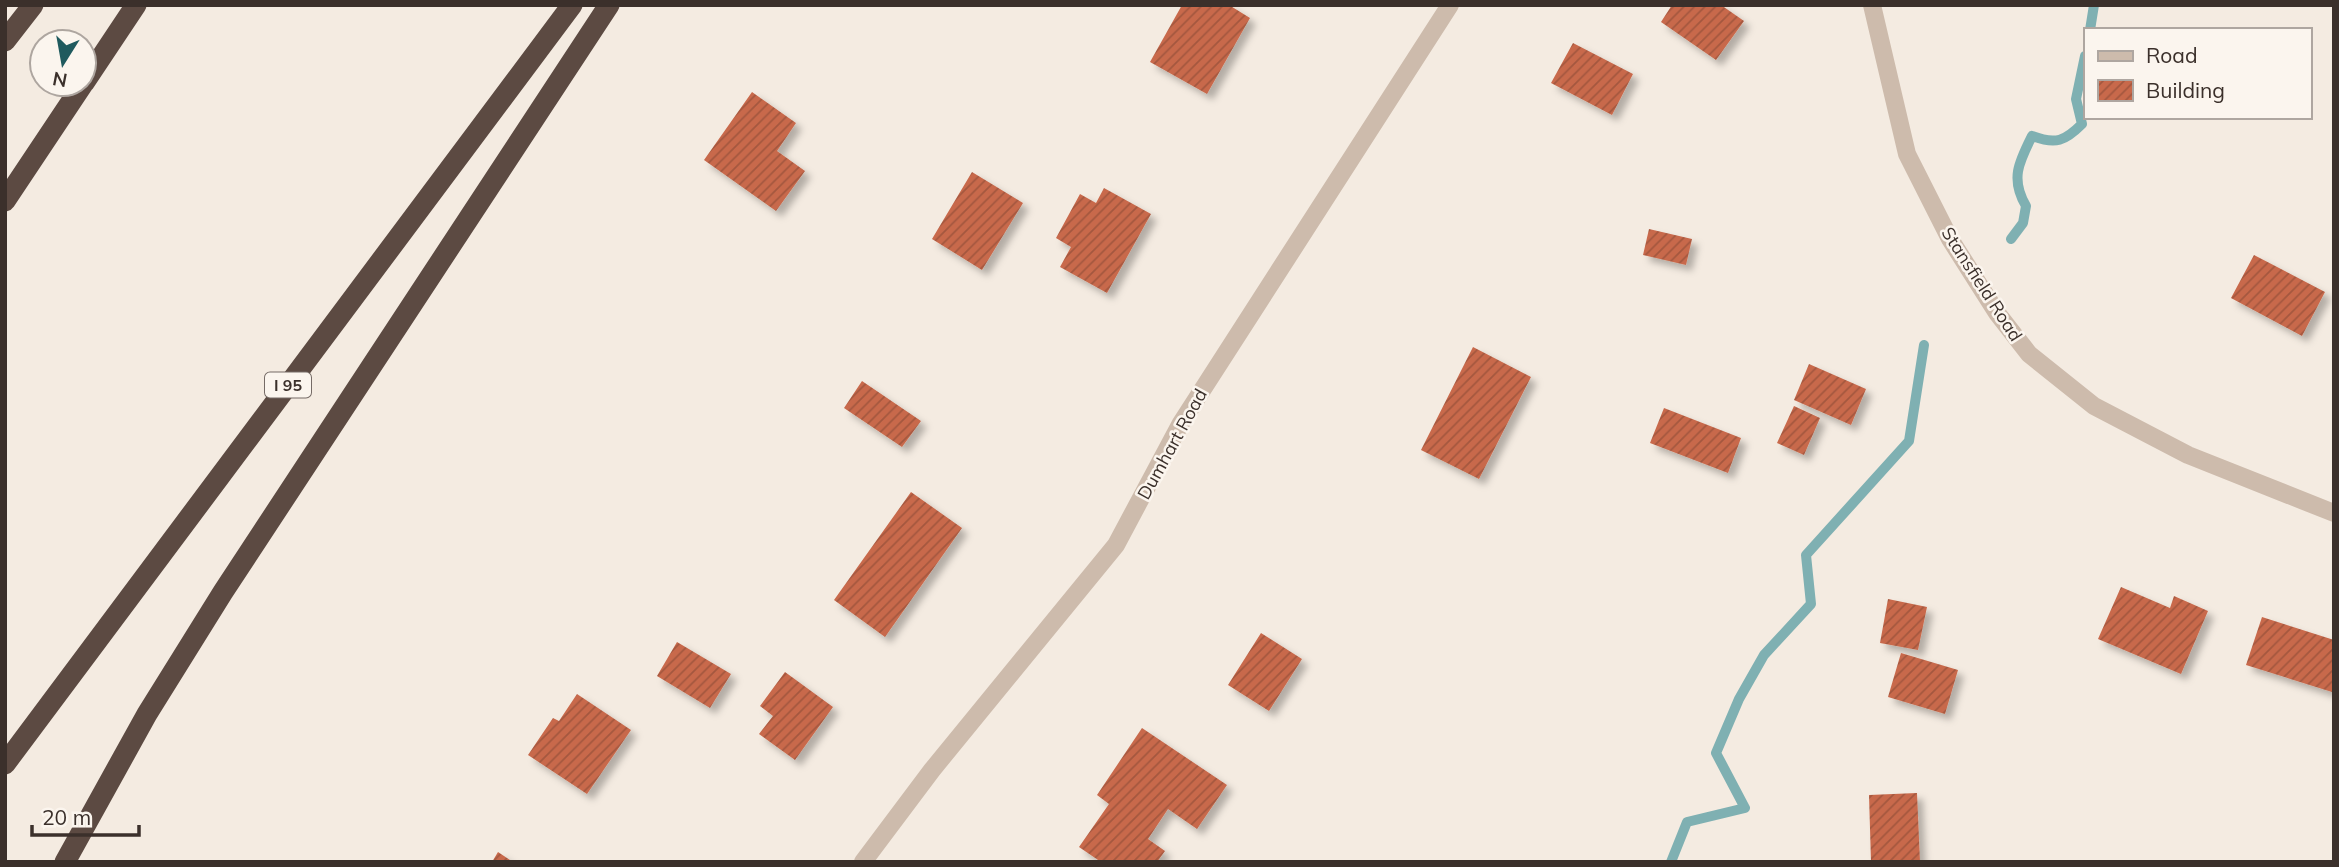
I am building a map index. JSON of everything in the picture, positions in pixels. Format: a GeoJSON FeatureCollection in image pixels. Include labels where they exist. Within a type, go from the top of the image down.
{"type":"FeatureCollection","features":[{"type":"Feature","properties":{"kind":"highway"},"geometry":{"type":"LineString","coordinates":[[5,41],[33,5]]}},
{"type":"Feature","properties":{"kind":"highway"},"geometry":{"type":"LineString","coordinates":[[98,62],[136,5]]}},
{"type":"Feature","properties":{"kind":"highway","name":"I 95"},"geometry":{"type":"LineString","coordinates":[[5,764],[572,5]]}},
{"type":"Feature","properties":{"kind":"highway"},"geometry":{"type":"LineString","coordinates":[[65,862],[147,714],[223,592],[609,5]]}},
{"type":"Feature","properties":{"kind":"highway"},"geometry":{"type":"LineString","coordinates":[[5,201],[74,98]]}},
{"type":"Feature","properties":{"kind":"street","name":"Dumhart Road"},"geometry":{"type":"LineString","coordinates":[[863,862],[932,770],[1116,545],[1181,423],[1450,5]]}},
{"type":"Feature","properties":{"kind":"street","name":"Stansfield Road"},"geometry":{"type":"LineString","coordinates":[[1872,5],[1907,154],[1950,239],[1997,313],[2029,355],[2094,406],[2188,455],[2334,513]]}},
{"type":"Feature","properties":{"kind":"building"},"geometry":{"type":"Polygon","coordinates":[[[1182,5],[1229,5],[1250,18],[1207,94],[1150,62],[1182,5]]]}},
{"type":"Feature","properties":{"kind":"building"},"geometry":{"type":"Polygon","coordinates":[[[1672,5],[1721,5],[1744,21],[1716,60],[1661,22],[1672,5]]]}},
{"type":"Feature","properties":{"kind":"building"},"geometry":{"type":"Polygon","coordinates":[[[1573,43],[1633,74],[1612,115],[1551,83],[1573,43]]]}},
{"type":"Feature","properties":{"kind":"building"},"geometry":{"type":"Polygon","coordinates":[[[752,92],[796,123],[777,151],[805,171],[776,211],[704,160],[752,92]]]}},
{"type":"Feature","properties":{"kind":"building"},"geometry":{"type":"Polygon","coordinates":[[[972,172],[1023,203],[982,270],[932,239],[972,172]]]}},
{"type":"Feature","properties":{"kind":"building"},"geometry":{"type":"Polygon","coordinates":[[[1104,188],[1151,214],[1107,293],[1060,267],[1071,247],[1056,238],[1080,194],[1096,203],[1104,188]]]}},
{"type":"Feature","properties":{"kind":"building"},"geometry":{"type":"Polygon","coordinates":[[[1649,229],[1692,239],[1686,265],[1643,255],[1649,229]]]}},
{"type":"Feature","properties":{"kind":"building"},"geometry":{"type":"Polygon","coordinates":[[[2254,255],[2325,292],[2302,336],[2231,298],[2254,255]]]}},
{"type":"Feature","properties":{"kind":"building"},"geometry":{"type":"Polygon","coordinates":[[[1473,347],[1531,377],[1479,479],[1421,450],[1473,347]]]}},
{"type":"Feature","properties":{"kind":"building"},"geometry":{"type":"Polygon","coordinates":[[[1809,364],[1866,389],[1851,425],[1794,400],[1809,364]]]}},
{"type":"Feature","properties":{"kind":"building"},"geometry":{"type":"Polygon","coordinates":[[[862,381],[921,421],[902,447],[844,408],[862,381]]]}},
{"type":"Feature","properties":{"kind":"building"},"geometry":{"type":"Polygon","coordinates":[[[1794,406],[1820,418],[1804,455],[1777,443],[1794,406]]]}},
{"type":"Feature","properties":{"kind":"building"},"geometry":{"type":"Polygon","coordinates":[[[1664,408],[1741,438],[1728,473],[1650,443],[1664,408]]]}},
{"type":"Feature","properties":{"kind":"building"},"geometry":{"type":"Polygon","coordinates":[[[911,492],[962,528],[885,637],[834,600],[911,492]]]}},
{"type":"Feature","properties":{"kind":"building"},"geometry":{"type":"Polygon","coordinates":[[[2121,587],[2170,608],[2174,596],[2208,611],[2181,674],[2098,639],[2121,587]]]}},
{"type":"Feature","properties":{"kind":"building"},"geometry":{"type":"Polygon","coordinates":[[[1888,599],[1927,607],[1918,650],[1880,643],[1888,599]]]}},
{"type":"Feature","properties":{"kind":"building"},"geometry":{"type":"Polygon","coordinates":[[[2262,617],[2334,640],[2332,692],[2246,665],[2262,617]]]}},
{"type":"Feature","properties":{"kind":"building"},"geometry":{"type":"Polygon","coordinates":[[[1261,633],[1302,659],[1269,711],[1228,685],[1261,633]]]}},
{"type":"Feature","properties":{"kind":"building"},"geometry":{"type":"Polygon","coordinates":[[[677,642],[731,674],[710,708],[657,676],[677,642]]]}},
{"type":"Feature","properties":{"kind":"building"},"geometry":{"type":"Polygon","coordinates":[[[1901,653],[1958,670],[1945,714],[1888,697],[1901,653]]]}},
{"type":"Feature","properties":{"kind":"building"},"geometry":{"type":"Polygon","coordinates":[[[785,672],[833,707],[795,760],[759,734],[773,716],[760,706],[785,672]]]}},
{"type":"Feature","properties":{"kind":"building"},"geometry":{"type":"Polygon","coordinates":[[[577,694],[631,730],[587,794],[528,755],[553,718],[559,721],[577,694]]]}},
{"type":"Feature","properties":{"kind":"building"},"geometry":{"type":"Polygon","coordinates":[[[1142,728],[1227,785],[1197,829],[1168,809],[1148,839],[1165,851],[1157,862],[1101,862],[1079,847],[1109,804],[1097,795],[1142,728]]]}},
{"type":"Feature","properties":{"kind":"building"},"geometry":{"type":"Polygon","coordinates":[[[1917,793],[1920,862],[1871,862],[1869,795],[1917,793]]]}},
{"type":"Feature","properties":{"kind":"building"},"geometry":{"type":"Polygon","coordinates":[[[498,852],[513,862],[492,862],[498,852]]]}},
{"type":"Feature","properties":{"kind":"waterway"},"geometry":{"type":"LineString","coordinates":[[2090,28],[2094,5]]}},
{"type":"Feature","properties":{"kind":"waterway"},"geometry":{"type":"LineString","coordinates":[[2011,239],[2023,223],[2026,206],[2017,179],[2023,154],[2032,136],[2060,140],[2082,124],[2076,99],[2084,61]]}},
{"type":"Feature","properties":{"kind":"waterway"},"geometry":{"type":"LineString","coordinates":[[1671,862],[1687,822],[1745,808],[1716,753],[1739,699],[1764,655],[1811,604],[1806,555],[1909,441],[1924,345]]}}]}
